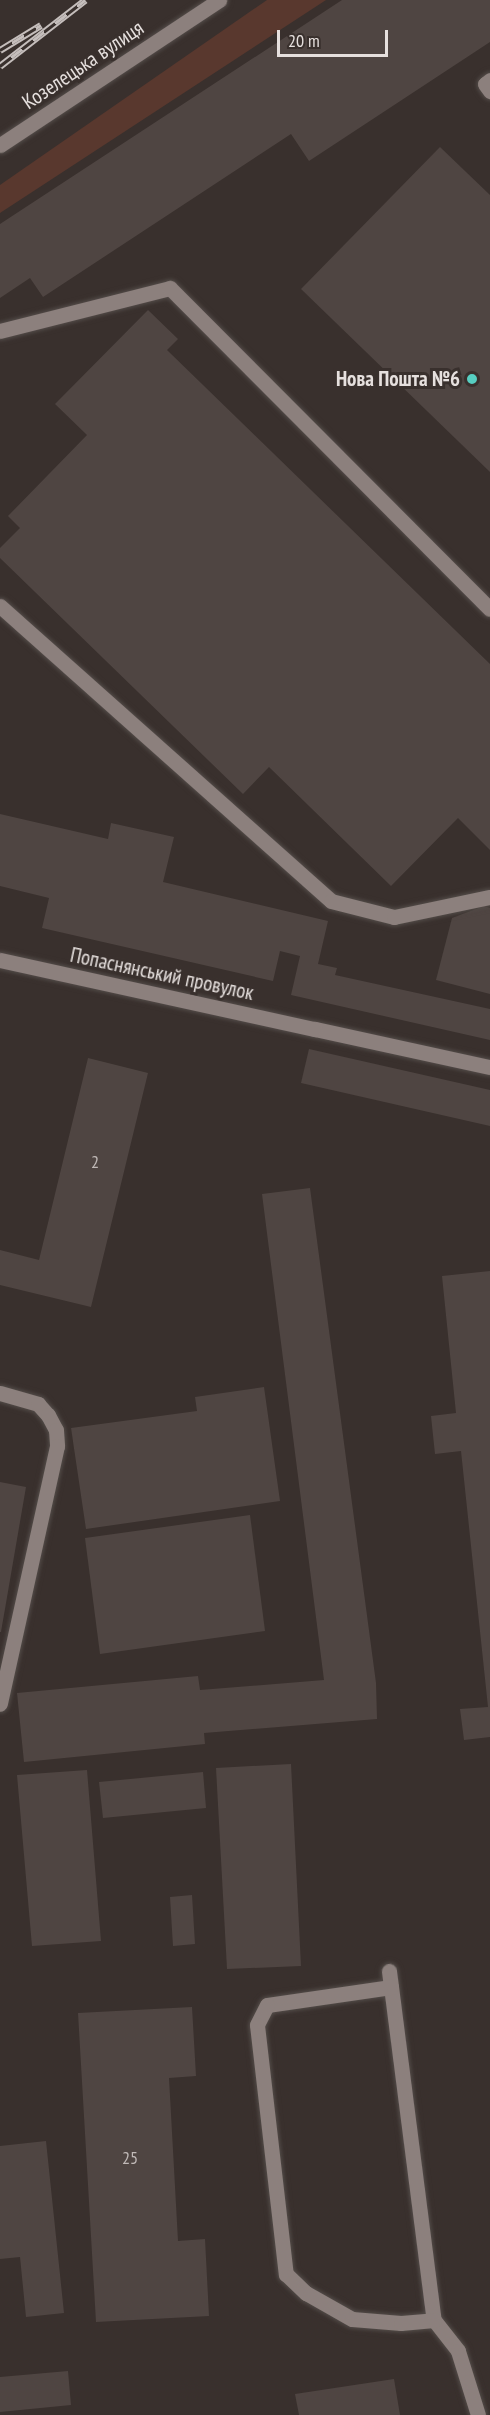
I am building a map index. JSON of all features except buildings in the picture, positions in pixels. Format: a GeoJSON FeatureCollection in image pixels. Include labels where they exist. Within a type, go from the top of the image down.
{"type":"FeatureCollection","features":[{"type":"Feature","properties":{"kind":"street","name":"Козелецька вулиця"},"geometry":{"type":"LineString","coordinates":[[0,145],[219,0]]}},
{"type":"Feature","properties":{"kind":"street"},"geometry":{"type":"LineString","coordinates":[[490,80],[484,84],[490,91]]}},
{"type":"Feature","properties":{"kind":"street"},"geometry":{"type":"LineString","coordinates":[[0,331],[170,288],[490,609]]}},
{"type":"Feature","properties":{"kind":"street"},"geometry":{"type":"LineString","coordinates":[[0,606],[331,901],[394,917],[490,897]]}},
{"type":"Feature","properties":{"kind":"street","name":"Попаснянський провулок"},"geometry":{"type":"LineString","coordinates":[[0,960],[490,1066]]}},
{"type":"Feature","properties":{"kind":"street"},"geometry":{"type":"LineString","coordinates":[[0,1393],[38,1404],[56,1430],[57,1446],[0,1704]]}},
{"type":"Feature","properties":{"kind":"street"},"geometry":{"type":"LineString","coordinates":[[389,1971],[434,2320],[458,2351],[478,2415]]}},
{"type":"Feature","properties":{"kind":"street"},"geometry":{"type":"LineString","coordinates":[[391,1987],[267,2005],[257,2025],[286,2274],[306,2293],[352,2319],[401,2323],[434,2320]]}},
{"type":"Feature","properties":{"kind":"shaded area"},"geometry":{"type":"Polygon","coordinates":[[[267,0],[326,0],[0,213],[0,185],[267,0]]]}},
{"type":"Feature","properties":{"kind":"railway"},"geometry":{"type":"LineString","coordinates":[[0,66],[85,0]]}},
{"type":"Feature","properties":{"kind":"railway"},"geometry":{"type":"LineString","coordinates":[[0,50],[41,25]]}},
{"type":"Feature","properties":{"kind":"place","name":"Нова Пошта №6"},"geometry":{"type":"Point","coordinates":[472,379]}}]}
